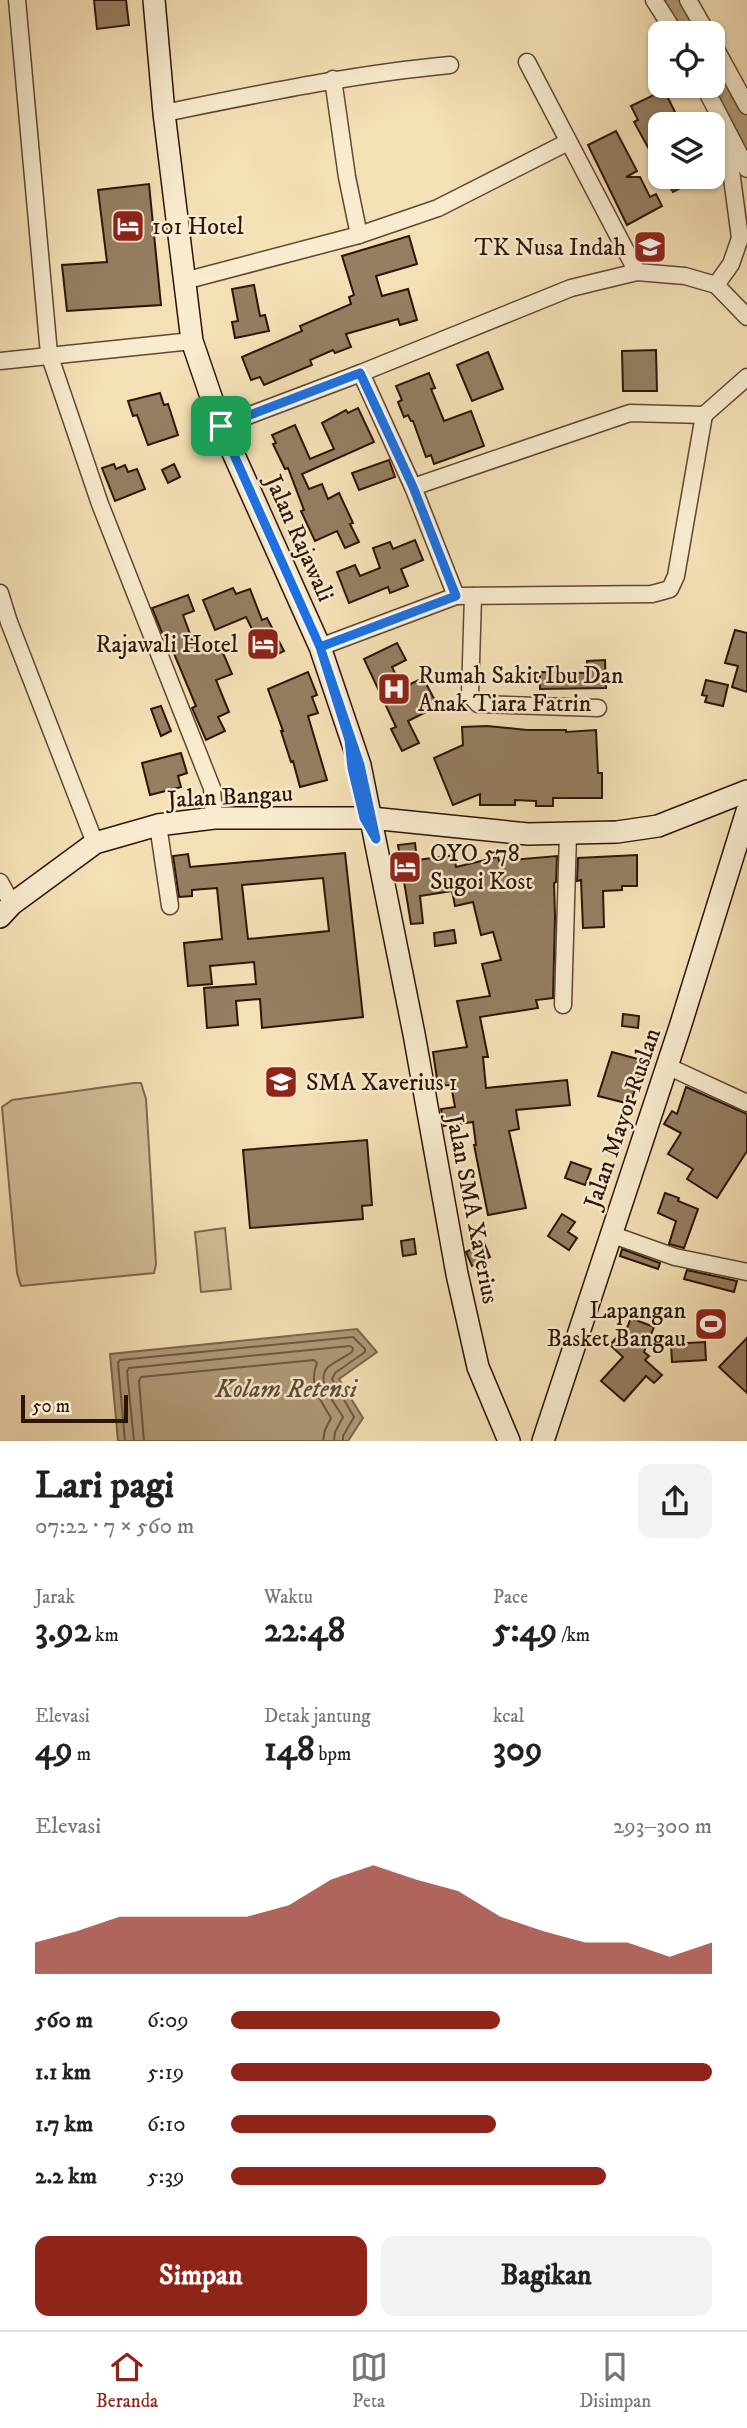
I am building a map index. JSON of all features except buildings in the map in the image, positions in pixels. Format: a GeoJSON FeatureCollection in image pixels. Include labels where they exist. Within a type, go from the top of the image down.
{"type":"FeatureCollection","features":[{"type":"Feature","properties":{"kind":"street"},"geometry":{"type":"LineString","coordinates":[[17,0],[49,354],[100,504],[212,788],[215,818]]}},
{"type":"Feature","properties":{"kind":"street","name":"Jalan Rajawali"},"geometry":{"type":"LineString","coordinates":[[154,0],[164,113],[192,341],[221,426],[320,647],[349,740]]}},
{"type":"Feature","properties":{"kind":"street"},"geometry":{"type":"LineString","coordinates":[[654,0],[667,21]]}},
{"type":"Feature","properties":{"kind":"street"},"geometry":{"type":"LineString","coordinates":[[688,0],[700,21]]}},
{"type":"Feature","properties":{"kind":"street"},"geometry":{"type":"LineString","coordinates":[[527,62],[637,272]]}},
{"type":"Feature","properties":{"kind":"street"},"geometry":{"type":"LineString","coordinates":[[164,113],[333,79],[382,71],[450,65]]}},
{"type":"Feature","properties":{"kind":"street"},"geometry":{"type":"LineString","coordinates":[[725,66],[747,106]]}},
{"type":"Feature","properties":{"kind":"street"},"geometry":{"type":"LineString","coordinates":[[333,79],[347,177],[359,235]]}},
{"type":"Feature","properties":{"kind":"street"},"geometry":{"type":"LineString","coordinates":[[710,98],[747,169]]}},
{"type":"Feature","properties":{"kind":"street"},"geometry":{"type":"LineString","coordinates":[[716,285],[731,264],[740,238],[726,133]]}},
{"type":"Feature","properties":{"kind":"street"},"geometry":{"type":"LineString","coordinates":[[184,281],[359,235],[438,208],[569,142]]}},
{"type":"Feature","properties":{"kind":"street"},"geometry":{"type":"LineString","coordinates":[[221,426],[571,288],[637,272],[685,276],[716,285],[747,317]]}},
{"type":"Feature","properties":{"kind":"street"},"geometry":{"type":"LineString","coordinates":[[0,361],[192,341]]}},
{"type":"Feature","properties":{"kind":"street"},"geometry":{"type":"LineString","coordinates":[[360,373],[413,487],[456,596]]}},
{"type":"Feature","properties":{"kind":"street"},"geometry":{"type":"LineString","coordinates":[[320,647],[456,596],[652,594],[670,589],[676,576],[704,415],[747,377]]}},
{"type":"Feature","properties":{"kind":"street"},"geometry":{"type":"LineString","coordinates":[[413,487],[630,413],[704,415]]}},
{"type":"Feature","properties":{"kind":"street"},"geometry":{"type":"LineString","coordinates":[[0,593],[5,624],[95,843]]}},
{"type":"Feature","properties":{"kind":"street"},"geometry":{"type":"LineString","coordinates":[[473,596],[472,699],[478,704],[598,708]]}},
{"type":"Feature","properties":{"kind":"street","name":"Jalan SMA Xaverius"},"geometry":{"type":"LineString","coordinates":[[349,740],[352,768],[370,825],[414,1034],[457,1274],[478,1367],[509,1441]]}},
{"type":"Feature","properties":{"kind":"street","name":"Jalan Bangau"},"geometry":{"type":"LineString","coordinates":[[6,910],[95,843],[158,825],[215,818],[481,831],[568,834],[617,832],[658,826],[747,791]]}},
{"type":"Feature","properties":{"kind":"street","name":"Jalan Mayor Ruslan"},"geometry":{"type":"LineString","coordinates":[[542,1441],[667,1066],[747,811]]}},
{"type":"Feature","properties":{"kind":"street"},"geometry":{"type":"LineString","coordinates":[[158,825],[170,906]]}},
{"type":"Feature","properties":{"kind":"street"},"geometry":{"type":"LineString","coordinates":[[563,1005],[568,834]]}},
{"type":"Feature","properties":{"kind":"street"},"geometry":{"type":"LineString","coordinates":[[0,882],[6,910]]}},
{"type":"Feature","properties":{"kind":"street"},"geometry":{"type":"LineString","coordinates":[[667,1066],[747,1103]]}},
{"type":"Feature","properties":{"kind":"street"},"geometry":{"type":"LineString","coordinates":[[610,1234],[675,1257],[747,1272]]}},
{"type":"Feature","properties":{"kind":"shaded area"},"geometry":{"type":"Polygon","coordinates":[[[141,1083],[146,1099],[156,1264],[154,1273],[21,1286],[17,1273],[2,1107],[12,1100],[141,1083]]]}},
{"type":"Feature","properties":{"kind":"shaded area"},"geometry":{"type":"Polygon","coordinates":[[[225,1228],[231,1289],[201,1292],[195,1232],[225,1228]]]}},
{"type":"Feature","properties":{"kind":"water","name":"Kolam Retensi"},"geometry":{"type":"Polygon","coordinates":[[[357,1329],[377,1352],[339,1379],[363,1418],[348,1441],[118,1441],[110,1354],[357,1329]]]}},
{"type":"Feature","properties":{"kind":"waterway"},"geometry":{"type":"LineString","coordinates":[[664,0],[677,21]]}},
{"type":"Feature","properties":{"kind":"waterway"},"geometry":{"type":"LineString","coordinates":[[722,98],[747,139]]}},
{"type":"Feature","properties":{"kind":"place","name":"101 Hotel"},"geometry":{"type":"Point","coordinates":[128,226]}},
{"type":"Feature","properties":{"kind":"place","name":"TK Nusa Indah"},"geometry":{"type":"Point","coordinates":[650,247]}},
{"type":"Feature","properties":{"kind":"place","name":"Rajawali Hotel"},"geometry":{"type":"Point","coordinates":[263,644]}},
{"type":"Feature","properties":{"kind":"place","name":"Rumah Sakit Ibu Dan Anak Tiara Fatrin"},"geometry":{"type":"Point","coordinates":[394,689]}},
{"type":"Feature","properties":{"kind":"place","name":"OYO 578 Sugoi Kost"},"geometry":{"type":"Point","coordinates":[405,867]}},
{"type":"Feature","properties":{"kind":"place","name":"SMA Xaverius 1"},"geometry":{"type":"Point","coordinates":[281,1082]}},
{"type":"Feature","properties":{"kind":"place","name":"Lapangan Basket Bangau"},"geometry":{"type":"Point","coordinates":[711,1324]}},
{"type":"Feature","properties":{"kind":"route"},"geometry":{"type":"LineString","coordinates":[[221,426],[320,647],[349,740],[352,768],[364,818],[376,839],[360,765],[349,740],[320,647],[456,596],[413,487],[360,373],[221,426]]}}]}
